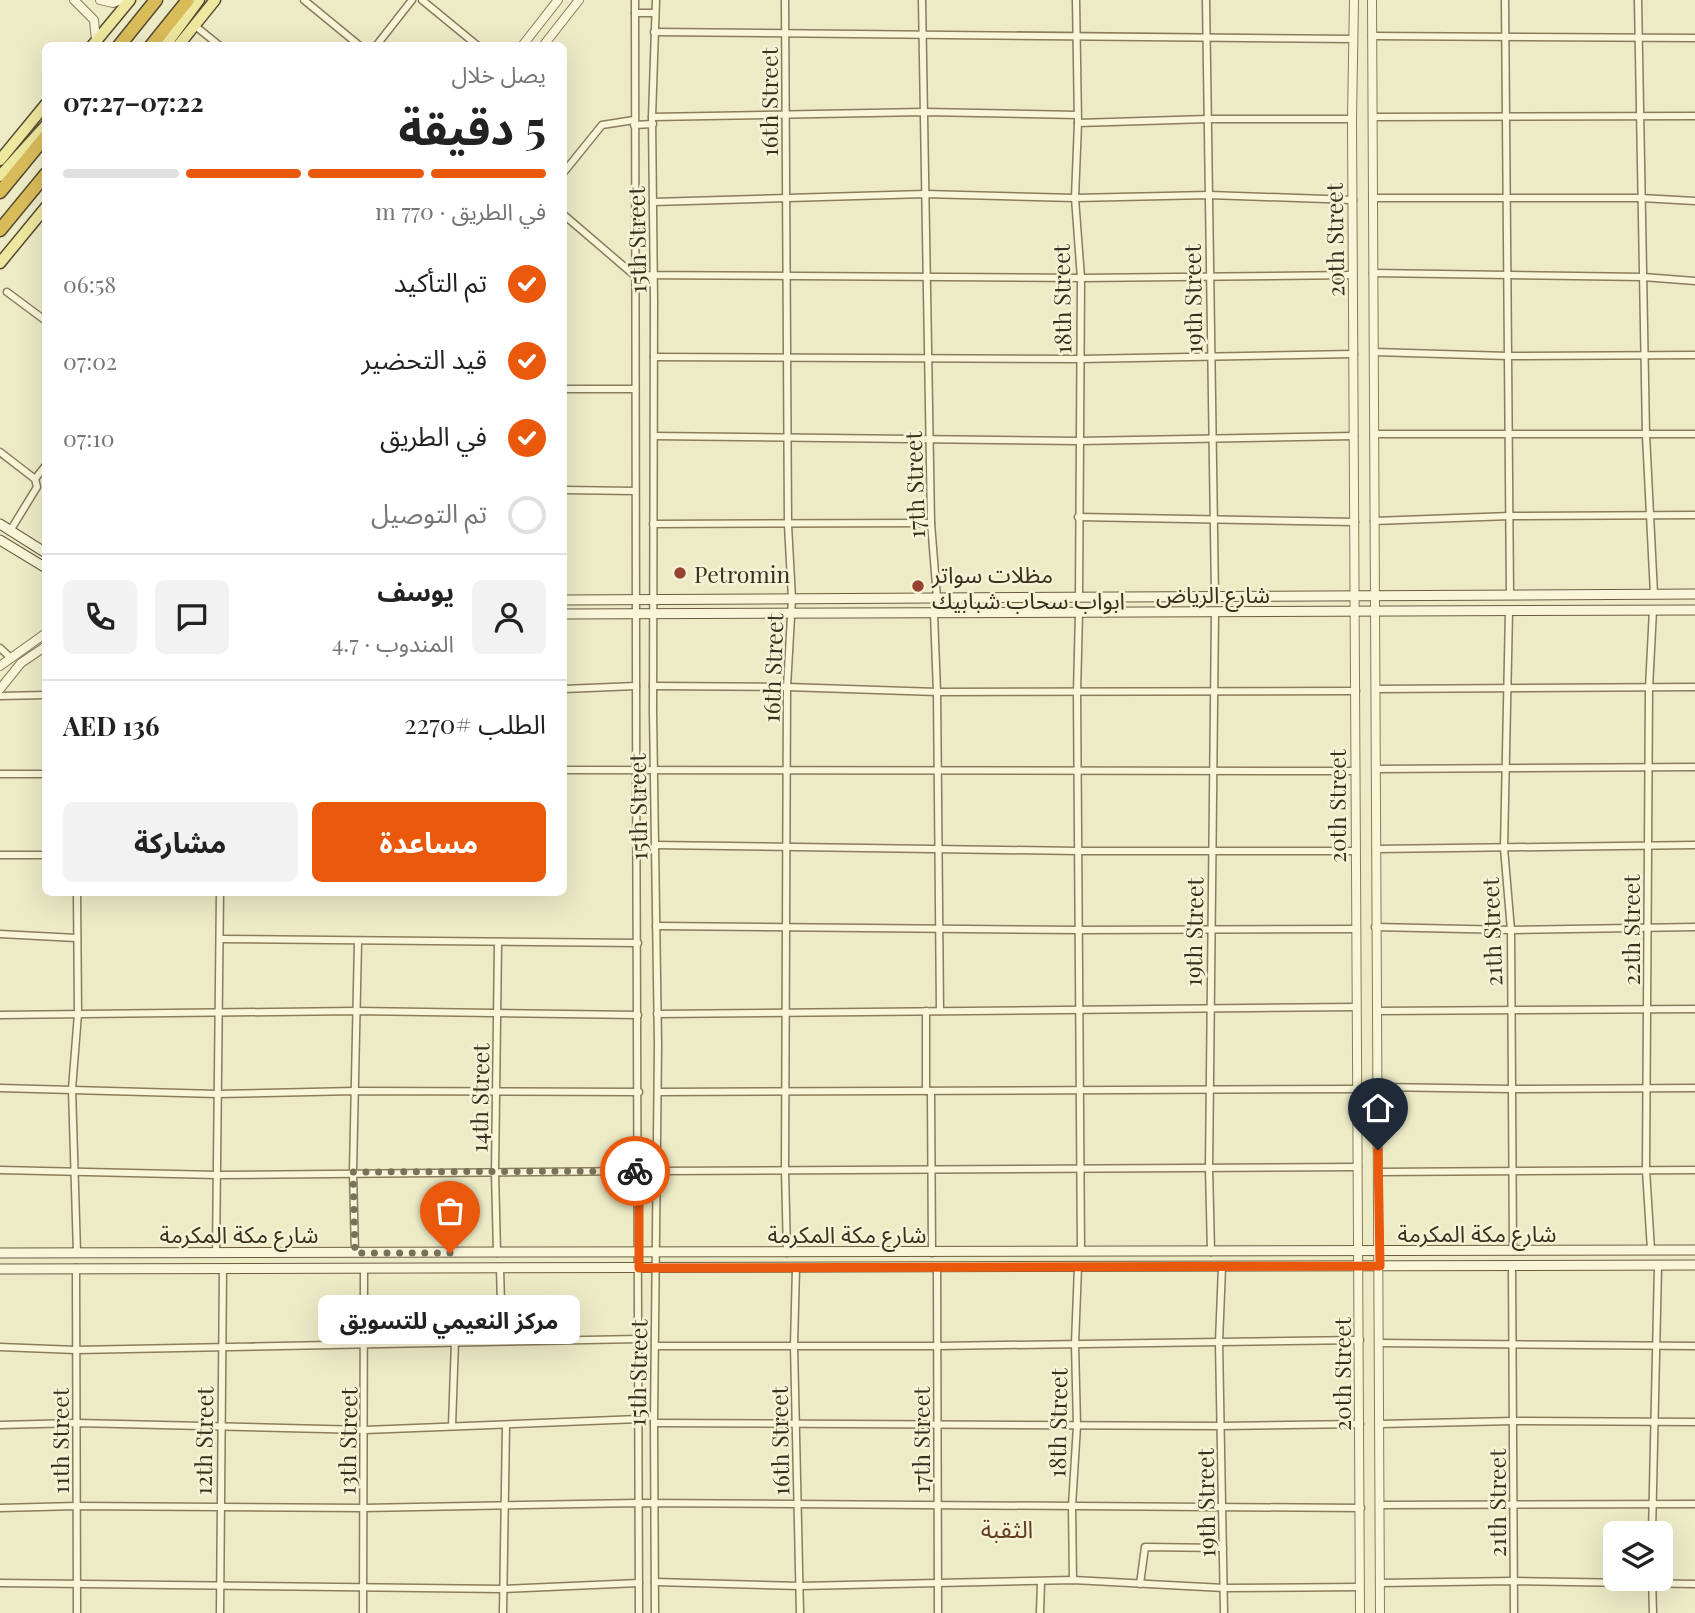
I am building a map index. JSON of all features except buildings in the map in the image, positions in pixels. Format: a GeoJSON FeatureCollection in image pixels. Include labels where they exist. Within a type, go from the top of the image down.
{"type":"FeatureCollection","features":[{"type":"Feature","properties":{"kind":"highway"},"geometry":{"type":"LineString","coordinates":[[154,42],[188,0]]}},
{"type":"Feature","properties":{"kind":"highway"},"geometry":{"type":"LineString","coordinates":[[120,42],[154,2]]}},
{"type":"Feature","properties":{"kind":"highway"},"geometry":{"type":"LineString","coordinates":[[0,192],[42,141]]}},
{"type":"Feature","properties":{"kind":"highway"},"geometry":{"type":"LineString","coordinates":[[0,230],[42,179]]}},
{"type":"Feature","properties":{"kind":"main road"},"geometry":{"type":"LineString","coordinates":[[95,42],[130,0]]}},
{"type":"Feature","properties":{"kind":"main road"},"geometry":{"type":"LineString","coordinates":[[169,42],[200,0]]}},
{"type":"Feature","properties":{"kind":"main road"},"geometry":{"type":"LineString","coordinates":[[181,42],[215,0]]}},
{"type":"Feature","properties":{"kind":"main road"},"geometry":{"type":"LineString","coordinates":[[0,160],[42,109]]}},
{"type":"Feature","properties":{"kind":"main road"},"geometry":{"type":"LineString","coordinates":[[0,176],[42,129]]}},
{"type":"Feature","properties":{"kind":"main road"},"geometry":{"type":"LineString","coordinates":[[0,263],[42,212]]}},
{"type":"Feature","properties":{"kind":"main road"},"geometry":{"type":"LineString","coordinates":[[0,524],[42,551]]}},
{"type":"Feature","properties":{"kind":"main road"},"geometry":{"type":"LineString","coordinates":[[0,540],[42,566]]}},
{"type":"Feature","properties":{"kind":"main road","name":"شارع الرياض"},"geometry":{"type":"LineString","coordinates":[[567,600],[1695,594]]}},
{"type":"Feature","properties":{"kind":"main road","name":"شارع الرياض"},"geometry":{"type":"LineString","coordinates":[[567,614],[1695,610]]}},
{"type":"Feature","properties":{"kind":"main road","name":"شارع مكة المكرمة"},"geometry":{"type":"LineString","coordinates":[[0,1253],[1695,1250]]}},
{"type":"Feature","properties":{"kind":"main road","name":"شارع مكة المكرمة"},"geometry":{"type":"LineString","coordinates":[[0,1269],[1695,1265]]}},
{"type":"Feature","properties":{"kind":"street"},"geometry":{"type":"LineString","coordinates":[[74,0],[94,20],[94,42]]}},
{"type":"Feature","properties":{"kind":"street"},"geometry":{"type":"LineString","coordinates":[[100,0],[113,3],[121,0]]}},
{"type":"Feature","properties":{"kind":"street"},"geometry":{"type":"LineString","coordinates":[[304,0],[355,42]]}},
{"type":"Feature","properties":{"kind":"street"},"geometry":{"type":"LineString","coordinates":[[379,42],[412,0]]}},
{"type":"Feature","properties":{"kind":"street"},"geometry":{"type":"LineString","coordinates":[[422,0],[473,42]]}},
{"type":"Feature","properties":{"kind":"street"},"geometry":{"type":"LineString","coordinates":[[546,42],[579,0]]}},
{"type":"Feature","properties":{"kind":"street","name":"15th Street"},"geometry":{"type":"LineString","coordinates":[[635,0],[639,1613]]}},
{"type":"Feature","properties":{"kind":"street","name":"15th Street"},"geometry":{"type":"LineString","coordinates":[[655,1613],[653,1423],[658,1093],[653,686],[653,120],[656,0]]}},
{"type":"Feature","properties":{"kind":"street","name":"16th Street"},"geometry":{"type":"LineString","coordinates":[[785,0],[788,525],[792,599],[787,687],[787,1253]]}},
{"type":"Feature","properties":{"kind":"street","name":"17th Street"},"geometry":{"type":"LineString","coordinates":[[922,0],[932,523],[937,598],[934,614],[940,1010]]}},
{"type":"Feature","properties":{"kind":"street","name":"18th Street"},"geometry":{"type":"LineString","coordinates":[[1076,0],[1075,198],[1081,278],[1079,597]]}},
{"type":"Feature","properties":{"kind":"street","name":"19th Street"},"geometry":{"type":"LineString","coordinates":[[1206,0],[1215,597]]}},
{"type":"Feature","properties":{"kind":"street","name":"20th Street"},"geometry":{"type":"LineString","coordinates":[[1354,0],[1352,119],[1360,1613]]}},
{"type":"Feature","properties":{"kind":"street","name":"20th Street"},"geometry":{"type":"LineString","coordinates":[[1372,0],[1380,1613]]}},
{"type":"Feature","properties":{"kind":"street"},"geometry":{"type":"LineString","coordinates":[[1505,0],[1510,595]]}},
{"type":"Feature","properties":{"kind":"street"},"geometry":{"type":"LineString","coordinates":[[1637,0],[1646,435],[1654,594]]}},
{"type":"Feature","properties":{"kind":"street"},"geometry":{"type":"LineString","coordinates":[[525,42],[556,1]]}},
{"type":"Feature","properties":{"kind":"street"},"geometry":{"type":"LineString","coordinates":[[635,13],[655,13]]}},
{"type":"Feature","properties":{"kind":"street"},"geometry":{"type":"LineString","coordinates":[[194,25],[215,42]]}},
{"type":"Feature","properties":{"kind":"street"},"geometry":{"type":"LineString","coordinates":[[654,32],[1353,39]]}},
{"type":"Feature","properties":{"kind":"street"},"geometry":{"type":"LineString","coordinates":[[1372,36],[1695,38]]}},
{"type":"Feature","properties":{"kind":"street"},"geometry":{"type":"LineString","coordinates":[[567,168],[602,125],[653,120],[924,112],[1077,119],[1352,119]]}},
{"type":"Feature","properties":{"kind":"street"},"geometry":{"type":"LineString","coordinates":[[1373,117],[1695,116]]}},
{"type":"Feature","properties":{"kind":"street"},"geometry":{"type":"LineString","coordinates":[[653,202],[925,194],[1075,198],[1209,195],[1353,200]]}},
{"type":"Feature","properties":{"kind":"street"},"geometry":{"type":"LineString","coordinates":[[1373,198],[1641,198],[1695,201]]}},
{"type":"Feature","properties":{"kind":"street"},"geometry":{"type":"LineString","coordinates":[[567,218],[634,275],[1081,278],[1353,275]]}},
{"type":"Feature","properties":{"kind":"street"},"geometry":{"type":"LineString","coordinates":[[1373,273],[1643,277],[1695,281]]}},
{"type":"Feature","properties":{"kind":"street"},"geometry":{"type":"LineString","coordinates":[[7,292],[42,318]]}},
{"type":"Feature","properties":{"kind":"street"},"geometry":{"type":"LineString","coordinates":[[1374,352],[1508,356],[1695,355]]}},
{"type":"Feature","properties":{"kind":"street"},"geometry":{"type":"LineString","coordinates":[[654,357],[1079,359],[1354,354]]}},
{"type":"Feature","properties":{"kind":"street"},"geometry":{"type":"LineString","coordinates":[[567,388],[635,389]]}},
{"type":"Feature","properties":{"kind":"street"},"geometry":{"type":"LineString","coordinates":[[1374,434],[1695,435]]}},
{"type":"Feature","properties":{"kind":"street"},"geometry":{"type":"LineString","coordinates":[[654,436],[1078,441],[1354,436]]}},
{"type":"Feature","properties":{"kind":"street"},"geometry":{"type":"LineString","coordinates":[[0,452],[35,479],[37,487],[10,531]]}},
{"type":"Feature","properties":{"kind":"street"},"geometry":{"type":"LineString","coordinates":[[35,479],[42,470]]}},
{"type":"Feature","properties":{"kind":"street"},"geometry":{"type":"LineString","coordinates":[[567,490],[635,491]]}},
{"type":"Feature","properties":{"kind":"street"},"geometry":{"type":"LineString","coordinates":[[1374,522],[1510,516],[1695,515]]}},
{"type":"Feature","properties":{"kind":"street"},"geometry":{"type":"LineString","coordinates":[[1078,517],[1355,522]]}},
{"type":"Feature","properties":{"kind":"street"},"geometry":{"type":"LineString","coordinates":[[653,524],[932,523]]}},
{"type":"Feature","properties":{"kind":"street","name":"22th Street"},"geometry":{"type":"LineString","coordinates":[[1651,1250],[1646,1170],[1646,1088],[1649,688],[1653,610]]}},
{"type":"Feature","properties":{"kind":"street","name":"21th Street"},"geometry":{"type":"LineString","coordinates":[[1510,611],[1504,848],[1511,930],[1513,1251]]}},
{"type":"Feature","properties":{"kind":"street"},"geometry":{"type":"LineString","coordinates":[[1079,612],[1077,692],[1082,1091],[1081,1251]]}},
{"type":"Feature","properties":{"kind":"street","name":"19th Street"},"geometry":{"type":"LineString","coordinates":[[1211,1252],[1209,1090],[1215,612]]}},
{"type":"Feature","properties":{"kind":"street"},"geometry":{"type":"LineString","coordinates":[[0,666],[42,636]]}},
{"type":"Feature","properties":{"kind":"street"},"geometry":{"type":"LineString","coordinates":[[0,648],[11,658]]}},
{"type":"Feature","properties":{"kind":"street"},"geometry":{"type":"LineString","coordinates":[[0,689],[21,663],[42,649]]}},
{"type":"Feature","properties":{"kind":"street"},"geometry":{"type":"LineString","coordinates":[[567,688],[636,686]]}},
{"type":"Feature","properties":{"kind":"street"},"geometry":{"type":"LineString","coordinates":[[653,686],[937,692],[1356,691]]}},
{"type":"Feature","properties":{"kind":"street"},"geometry":{"type":"LineString","coordinates":[[1376,689],[1695,687]]}},
{"type":"Feature","properties":{"kind":"street"},"geometry":{"type":"LineString","coordinates":[[0,696],[42,695]]}},
{"type":"Feature","properties":{"kind":"street"},"geometry":{"type":"LineString","coordinates":[[1376,769],[1695,767]]}},
{"type":"Feature","properties":{"kind":"street"},"geometry":{"type":"LineString","coordinates":[[567,770],[1355,771]]}},
{"type":"Feature","properties":{"kind":"street"},"geometry":{"type":"LineString","coordinates":[[0,774],[42,774]]}},
{"type":"Feature","properties":{"kind":"street"},"geometry":{"type":"LineString","coordinates":[[655,845],[1078,851],[1355,851]]}},
{"type":"Feature","properties":{"kind":"street"},"geometry":{"type":"LineString","coordinates":[[1376,849],[1695,845]]}},
{"type":"Feature","properties":{"kind":"street"},"geometry":{"type":"LineString","coordinates":[[0,855],[42,855]]}},
{"type":"Feature","properties":{"kind":"street"},"geometry":{"type":"LineString","coordinates":[[77,896],[78,1014],[72,1089],[77,1253]]}},
{"type":"Feature","properties":{"kind":"street"},"geometry":{"type":"LineString","coordinates":[[216,1253],[220,896]]}},
{"type":"Feature","properties":{"kind":"street"},"geometry":{"type":"LineString","coordinates":[[656,926],[1080,930],[1356,929]]}},
{"type":"Feature","properties":{"kind":"street"},"geometry":{"type":"LineString","coordinates":[[1375,927],[1511,930],[1695,927]]}},
{"type":"Feature","properties":{"kind":"street"},"geometry":{"type":"LineString","coordinates":[[0,934],[76,938]]}},
{"type":"Feature","properties":{"kind":"street"},"geometry":{"type":"LineString","coordinates":[[220,939],[638,943]]}},
{"type":"Feature","properties":{"kind":"street"},"geometry":{"type":"LineString","coordinates":[[355,1253],[353,1172],[358,942]]}},
{"type":"Feature","properties":{"kind":"street","name":"14th Street"},"geometry":{"type":"LineString","coordinates":[[497,1253],[495,1172],[498,943]]}},
{"type":"Feature","properties":{"kind":"street"},"geometry":{"type":"LineString","coordinates":[[657,1014],[1356,1007]]}},
{"type":"Feature","properties":{"kind":"street"},"geometry":{"type":"LineString","coordinates":[[1377,1011],[1695,1009]]}},
{"type":"Feature","properties":{"kind":"street"},"geometry":{"type":"LineString","coordinates":[[0,1015],[356,1011],[638,1015]]}},
{"type":"Feature","properties":{"kind":"street"},"geometry":{"type":"LineString","coordinates":[[926,1011],[932,1253]]}},
{"type":"Feature","properties":{"kind":"street"},"geometry":{"type":"LineString","coordinates":[[1377,1087],[1695,1088]]}},
{"type":"Feature","properties":{"kind":"street"},"geometry":{"type":"LineString","coordinates":[[0,1088],[217,1094],[355,1091],[639,1092]]}},
{"type":"Feature","properties":{"kind":"street"},"geometry":{"type":"LineString","coordinates":[[658,1093],[1357,1089]]}},
{"type":"Feature","properties":{"kind":"street"},"geometry":{"type":"LineString","coordinates":[[657,1171],[1358,1167]]}},
{"type":"Feature","properties":{"kind":"street"},"geometry":{"type":"LineString","coordinates":[[0,1170],[217,1175],[639,1171]]}},
{"type":"Feature","properties":{"kind":"street"},"geometry":{"type":"LineString","coordinates":[[1378,1172],[1695,1170]]}},
{"type":"Feature","properties":{"kind":"street","name":"21th Street"},"geometry":{"type":"LineString","coordinates":[[1512,1266],[1514,1613]]}},
{"type":"Feature","properties":{"kind":"street"},"geometry":{"type":"LineString","coordinates":[[1652,1521],[1658,1266]]}},
{"type":"Feature","properties":{"kind":"street","name":"17th Street"},"geometry":{"type":"LineString","coordinates":[[937,1267],[938,1613]]}},
{"type":"Feature","properties":{"kind":"street","name":"18th Street"},"geometry":{"type":"LineString","coordinates":[[1073,1580],[1072,1506],[1077,1426],[1075,1344],[1078,1267]]}},
{"type":"Feature","properties":{"kind":"street","name":"19th Street"},"geometry":{"type":"LineString","coordinates":[[1222,1267],[1219,1342],[1224,1613]]}},
{"type":"Feature","properties":{"kind":"street","name":"11th Street"},"geometry":{"type":"LineString","coordinates":[[76,1268],[77,1613]]}},
{"type":"Feature","properties":{"kind":"street"},"geometry":{"type":"LineString","coordinates":[[500,1268],[502,1340]]}},
{"type":"Feature","properties":{"kind":"street","name":"16th Street"},"geometry":{"type":"LineString","coordinates":[[796,1268],[794,1345],[800,1613]]}},
{"type":"Feature","properties":{"kind":"street","name":"12th Street"},"geometry":{"type":"LineString","coordinates":[[220,1613],[223,1269]]}},
{"type":"Feature","properties":{"kind":"street","name":"13th Street"},"geometry":{"type":"LineString","coordinates":[[363,1613],[366,1345],[364,1269]]}},
{"type":"Feature","properties":{"kind":"street"},"geometry":{"type":"LineString","coordinates":[[0,1347],[76,1350],[223,1345],[639,1339]]}},
{"type":"Feature","properties":{"kind":"street"},"geometry":{"type":"LineString","coordinates":[[655,1346],[938,1346],[1360,1339]]}},
{"type":"Feature","properties":{"kind":"street"},"geometry":{"type":"LineString","coordinates":[[452,1426],[455,1341]]}},
{"type":"Feature","properties":{"kind":"street"},"geometry":{"type":"LineString","coordinates":[[1379,1343],[1695,1346]]}},
{"type":"Feature","properties":{"kind":"street"},"geometry":{"type":"LineString","coordinates":[[0,1425],[76,1423],[365,1430],[639,1419]]}},
{"type":"Feature","properties":{"kind":"street"},"geometry":{"type":"LineString","coordinates":[[1380,1424],[1514,1421],[1695,1422]]}},
{"type":"Feature","properties":{"kind":"street"},"geometry":{"type":"LineString","coordinates":[[653,1423],[1077,1426],[1360,1424]]}},
{"type":"Feature","properties":{"kind":"street"},"geometry":{"type":"LineString","coordinates":[[503,1613],[506,1425]]}},
{"type":"Feature","properties":{"kind":"street"},"geometry":{"type":"LineString","coordinates":[[0,1508],[363,1508],[638,1503],[1360,1508]]}},
{"type":"Feature","properties":{"kind":"street"},"geometry":{"type":"LineString","coordinates":[[1380,1505],[1695,1504]]}},
{"type":"Feature","properties":{"kind":"street"},"geometry":{"type":"LineString","coordinates":[[1140,1584],[1145,1547],[1223,1548]]}},
{"type":"Feature","properties":{"kind":"street"},"geometry":{"type":"LineString","coordinates":[[655,1582],[800,1586],[1073,1580],[1224,1588],[1360,1587]]}},
{"type":"Feature","properties":{"kind":"street"},"geometry":{"type":"LineString","coordinates":[[1040,1613],[1041,1582]]}},
{"type":"Feature","properties":{"kind":"street"},"geometry":{"type":"LineString","coordinates":[[1380,1583],[1603,1582]]}},
{"type":"Feature","properties":{"kind":"street"},"geometry":{"type":"LineString","coordinates":[[0,1583],[503,1589],[639,1583]]}},
{"type":"Feature","properties":{"kind":"street"},"geometry":{"type":"LineString","coordinates":[[1673,1583],[1695,1584]]}},
{"type":"Feature","properties":{"kind":"street"},"geometry":{"type":"LineString","coordinates":[[1652,1591],[1653,1613]]}},
{"type":"Feature","properties":{"kind":"way so far"},"geometry":{"type":"LineString","coordinates":[[450,1253],[355,1253],[353,1172],[635,1171]]}},
{"type":"Feature","properties":{"kind":"place","name":"Petromin"},"geometry":{"type":"Point","coordinates":[680,573]}},
{"type":"Feature","properties":{"kind":"place","name":"مظلات سواتر ابواب سحاب شبابيك"},"geometry":{"type":"Point","coordinates":[918,586]}},
{"type":"Feature","properties":{"kind":"place","name":"مركز النعيمي للتسويق"},"geometry":{"type":"Point","coordinates":[450,1253]}},
{"type":"Feature","properties":{"kind":"district","name":"الثقبة"},"geometry":{"type":"Point","coordinates":[1007,1528]}},
{"type":"Feature","properties":{"kind":"route"},"geometry":{"type":"LineString","coordinates":[[635,1171],[639,1171],[639,1268],[1380,1266],[1378,1150]]}}]}
